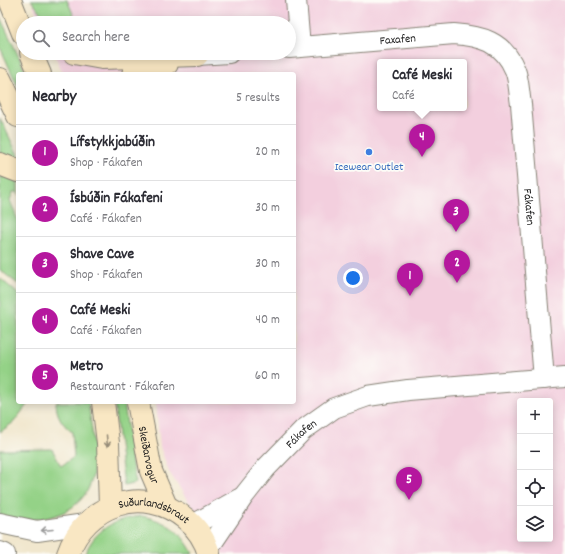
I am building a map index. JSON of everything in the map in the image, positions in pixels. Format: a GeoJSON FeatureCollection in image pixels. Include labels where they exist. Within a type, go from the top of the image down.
{"type":"FeatureCollection","features":[{"type":"Feature","properties":{"kind":"main road"},"geometry":{"type":"LineString","coordinates":[[10,0],[17,16]]}},
{"type":"Feature","properties":{"kind":"main road"},"geometry":{"type":"LineString","coordinates":[[34,60],[39,72]]}},
{"type":"Feature","properties":{"kind":"main road"},"geometry":{"type":"LineString","coordinates":[[140,72],[183,60]]}},
{"type":"Feature","properties":{"kind":"main road"},"geometry":{"type":"LineString","coordinates":[[0,80],[16,112]]}},
{"type":"Feature","properties":{"kind":"main road"},"geometry":{"type":"LineString","coordinates":[[0,164],[16,170]]}},
{"type":"Feature","properties":{"kind":"main road"},"geometry":{"type":"LineString","coordinates":[[103,404],[108,443],[110,507]]}},
{"type":"Feature","properties":{"kind":"main road","name":"Skeiðarvogur"},"geometry":{"type":"LineString","coordinates":[[138,404],[151,471],[166,506]]}},
{"type":"Feature","properties":{"kind":"main road","name":"Suðurlandsbraut"},"geometry":{"type":"LineString","coordinates":[[68,554],[78,533],[85,524],[110,507],[128,502],[147,502],[166,506],[180,514],[193,524],[209,552]]}},
{"type":"Feature","properties":{"kind":"street","name":"Faxafen"},"geometry":{"type":"LineString","coordinates":[[295,16],[296,0]]}},
{"type":"Feature","properties":{"kind":"street","name":"Faxafen"},"geometry":{"type":"LineString","coordinates":[[296,48],[454,34],[477,36],[494,43]]}},
{"type":"Feature","properties":{"kind":"street","name":"Fákafen"},"geometry":{"type":"LineString","coordinates":[[494,43],[506,54],[515,70],[522,104],[544,379]]}},
{"type":"Feature","properties":{"kind":"street","name":"Fákafen"},"geometry":{"type":"LineString","coordinates":[[209,552],[243,497],[266,468],[302,430],[334,408],[368,396],[408,390],[565,377]]}},
{"type":"Feature","properties":{"kind":"street","name":"Fákafen"},"geometry":{"type":"LineString","coordinates":[[193,524],[243,497]]}},
{"type":"Feature","properties":{"kind":"street","name":"Suðurlandsbraut"},"geometry":{"type":"LineString","coordinates":[[0,523],[38,531],[61,529],[85,524]]}},
{"type":"Feature","properties":{"kind":"street"},"geometry":{"type":"LineString","coordinates":[[0,552],[5,554]]}},
{"type":"Feature","properties":{"kind":"shaded area"},"geometry":{"type":"Polygon","coordinates":[[[31,0],[565,0],[565,554],[223,554],[169,472],[160,447],[156,404],[296,404],[296,72],[62,72],[57,60],[296,60],[296,16],[38,16],[31,0]]]}},
{"type":"Feature","properties":{"kind":"green space"},"geometry":{"type":"Polygon","coordinates":[[[31,0],[67,0],[74,16],[43,16],[31,0]]]}},
{"type":"Feature","properties":{"kind":"green space"},"geometry":{"type":"Polygon","coordinates":[[[0,17],[16,51],[16,60],[20,60],[26,72],[16,72],[16,83],[0,47],[0,17]]]}},
{"type":"Feature","properties":{"kind":"green space"},"geometry":{"type":"Polygon","coordinates":[[[0,118],[16,151],[16,159],[0,153],[0,118]]]}},
{"type":"Feature","properties":{"kind":"green space"},"geometry":{"type":"Polygon","coordinates":[[[0,176],[16,180],[16,193],[14,191],[10,200],[16,216],[16,282],[0,270],[0,176]]]}},
{"type":"Feature","properties":{"kind":"green space"},"geometry":{"type":"Polygon","coordinates":[[[0,278],[16,292],[16,404],[28,404],[14,422],[0,432],[0,278]]]}},
{"type":"Feature","properties":{"kind":"green space"},"geometry":{"type":"Polygon","coordinates":[[[56,404],[88,404],[94,451],[94,467],[91,483],[84,496],[73,506],[60,514],[46,518],[31,520],[0,516],[0,450],[52,449],[61,466],[74,457],[72,432],[60,419],[56,404]]]}},
{"type":"Feature","properties":{"kind":"green space"},"geometry":{"type":"Polygon","coordinates":[[[114,404],[124,404],[136,483],[124,486],[114,404]]]}},
{"type":"Feature","properties":{"kind":"green space"},"geometry":{"type":"Polygon","coordinates":[[[142,516],[159,521],[172,528],[184,539],[193,554],[85,554],[94,538],[108,526],[124,519],[142,516]]]}},
{"type":"Feature","properties":{"kind":"place","name":"Icewear Outlet"},"geometry":{"type":"Point","coordinates":[369,152]}},
{"type":"Feature","properties":{"kind":"place","name":"Café Meski"},"geometry":{"type":"Point","coordinates":[422,157]}},
{"type":"Feature","properties":{"kind":"place","name":"Shave Cave"},"geometry":{"type":"Point","coordinates":[456,232]}},
{"type":"Feature","properties":{"kind":"place","name":"Ísbúðin Fákafeni"},"geometry":{"type":"Point","coordinates":[457,283]}},
{"type":"Feature","properties":{"kind":"place","name":"Lífstykkjabúðin"},"geometry":{"type":"Point","coordinates":[410,296]}},
{"type":"Feature","properties":{"kind":"place","name":"Metro"},"geometry":{"type":"Point","coordinates":[409,500]}}]}
